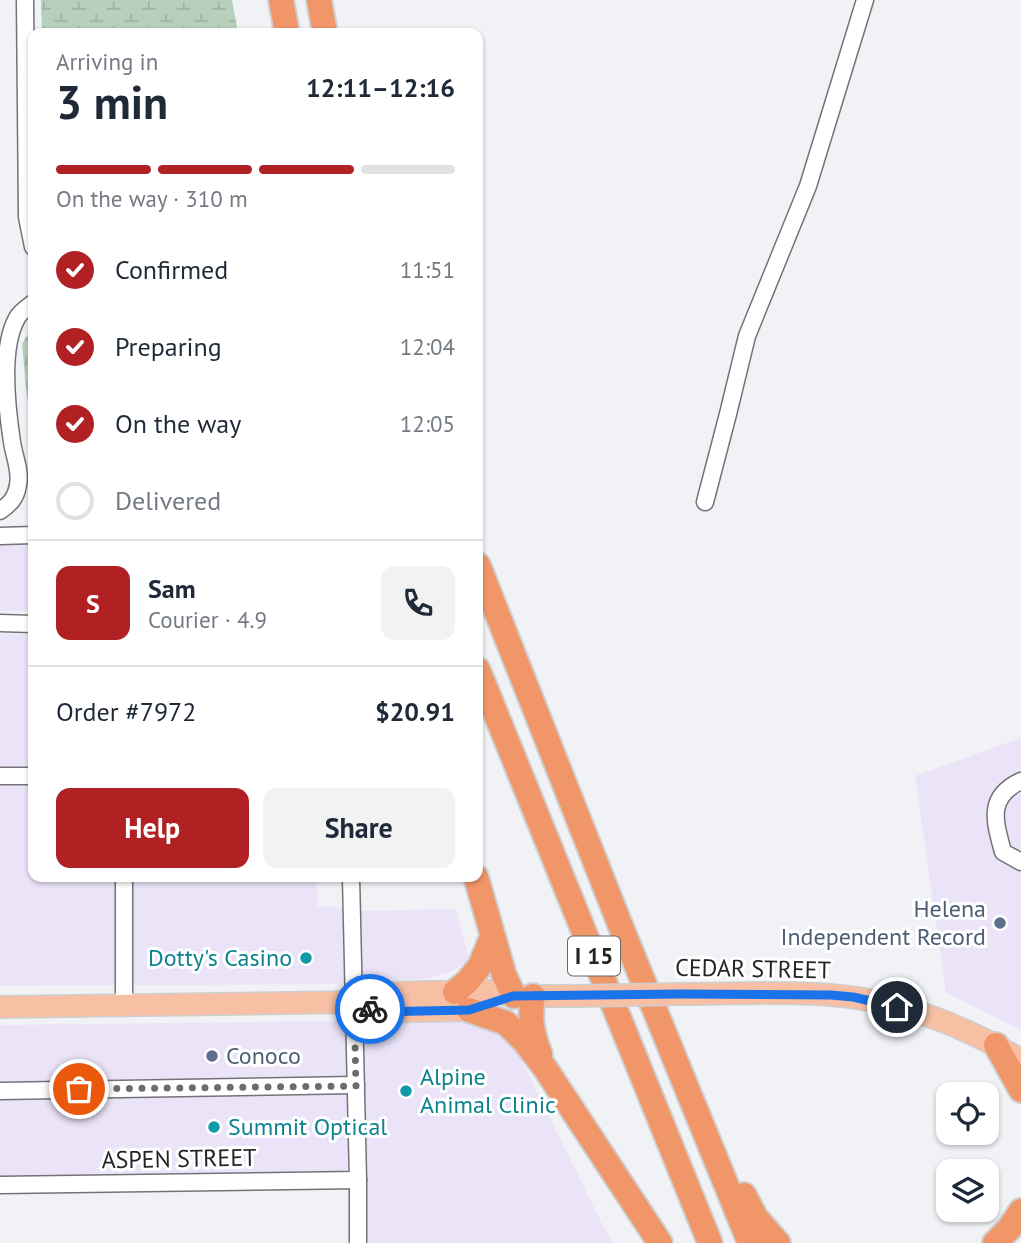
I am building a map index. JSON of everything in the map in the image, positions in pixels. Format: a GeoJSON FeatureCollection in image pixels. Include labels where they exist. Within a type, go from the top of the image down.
{"type":"FeatureCollection","features":[{"type":"Feature","properties":{"kind":"highway"},"geometry":{"type":"LineString","coordinates":[[281,0],[286,28]]}},
{"type":"Feature","properties":{"kind":"highway"},"geometry":{"type":"LineString","coordinates":[[319,0],[325,28]]}},
{"type":"Feature","properties":{"kind":"highway"},"geometry":{"type":"LineString","coordinates":[[326,0],[326,28]]}},
{"type":"Feature","properties":{"kind":"highway","name":"I 15"},"geometry":{"type":"LineString","coordinates":[[483,578],[750,1243]]}},
{"type":"Feature","properties":{"kind":"highway","name":"I 15"},"geometry":{"type":"LineString","coordinates":[[483,682],[710,1243]]}},
{"type":"Feature","properties":{"kind":"highway"},"geometry":{"type":"LineString","coordinates":[[477,882],[504,975],[523,996],[530,1012],[534,1040],[545,1068]]}},
{"type":"Feature","properties":{"kind":"highway"},"geometry":{"type":"LineString","coordinates":[[492,937],[480,966],[468,981],[462,1001],[506,1023],[524,1041],[545,1068],[660,1243]]}},
{"type":"Feature","properties":{"kind":"highway"},"geometry":{"type":"LineString","coordinates":[[996,1045],[1021,1090]]}},
{"type":"Feature","properties":{"kind":"highway"},"geometry":{"type":"LineString","coordinates":[[711,1147],[723,1152],[757,1218],[778,1243]]}},
{"type":"Feature","properties":{"kind":"main road","name":"CEDAR STREET"},"geometry":{"type":"LineString","coordinates":[[0,1007],[354,1002],[375,1012],[523,996],[808,994],[853,997],[930,1016],[996,1045],[1021,1060]]}},
{"type":"Feature","properties":{"kind":"street"},"geometry":{"type":"LineString","coordinates":[[25,0],[28,222]]}},
{"type":"Feature","properties":{"kind":"street"},"geometry":{"type":"LineString","coordinates":[[705,502],[747,336],[808,186],[865,0]]}},
{"type":"Feature","properties":{"kind":"street"},"geometry":{"type":"LineString","coordinates":[[0,511],[12,502],[18,486],[7,376],[9,342],[18,316],[28,307]]}},
{"type":"Feature","properties":{"kind":"street"},"geometry":{"type":"LineString","coordinates":[[0,536],[28,535]]}},
{"type":"Feature","properties":{"kind":"street"},"geometry":{"type":"LineString","coordinates":[[0,624],[28,624]]}},
{"type":"Feature","properties":{"kind":"street"},"geometry":{"type":"LineString","coordinates":[[0,776],[28,776]]}},
{"type":"Feature","properties":{"kind":"street"},"geometry":{"type":"LineString","coordinates":[[1021,781],[1009,787],[996,805],[996,827],[1003,852],[1021,862]]}},
{"type":"Feature","properties":{"kind":"street"},"geometry":{"type":"LineString","coordinates":[[124,882],[124,1005]]}},
{"type":"Feature","properties":{"kind":"street"},"geometry":{"type":"LineString","coordinates":[[351,882],[358,1243]]}},
{"type":"Feature","properties":{"kind":"street"},"geometry":{"type":"LineString","coordinates":[[0,1091],[356,1086]]}},
{"type":"Feature","properties":{"kind":"street","name":"ASPEN STREET"},"geometry":{"type":"LineString","coordinates":[[0,1185],[358,1180]]}},
{"type":"Feature","properties":{"kind":"shaded area"},"geometry":{"type":"Polygon","coordinates":[[[28,537],[28,611],[0,611],[0,538],[28,537]]]}},
{"type":"Feature","properties":{"kind":"shaded area"},"geometry":{"type":"Polygon","coordinates":[[[0,634],[28,634],[28,882],[316,882],[317,906],[346,908],[344,980],[334,984],[0,986],[0,634]]]}},
{"type":"Feature","properties":{"kind":"shaded area"},"geometry":{"type":"Polygon","coordinates":[[[1021,738],[1021,1030],[946,993],[915,776],[1021,738]]]}},
{"type":"Feature","properties":{"kind":"shaded area"},"geometry":{"type":"Polygon","coordinates":[[[456,909],[469,959],[461,966],[448,973],[425,979],[363,981],[359,911],[456,909]]]}},
{"type":"Feature","properties":{"kind":"shaded area"},"geometry":{"type":"Polygon","coordinates":[[[342,1021],[348,1027],[349,1164],[344,1171],[0,1177],[0,1025],[342,1021]]]}},
{"type":"Feature","properties":{"kind":"shaded area"},"geometry":{"type":"Polygon","coordinates":[[[471,1021],[508,1033],[603,1226],[614,1243],[365,1243],[363,1027],[365,1023],[471,1021]]]}},
{"type":"Feature","properties":{"kind":"green space"},"geometry":{"type":"Polygon","coordinates":[[[41,0],[232,0],[237,28],[42,28],[41,0]]]}},
{"type":"Feature","properties":{"kind":"green space"},"geometry":{"type":"Polygon","coordinates":[[[28,334],[28,402],[27,397],[22,344],[28,334]]]}},
{"type":"Feature","properties":{"kind":"way so far"},"geometry":{"type":"LineString","coordinates":[[79,1089],[356,1086],[354,1002],[370,1009]]}},
{"type":"Feature","properties":{"kind":"place","name":"Helena Independent Record"},"geometry":{"type":"Point","coordinates":[1000,923]}},
{"type":"Feature","properties":{"kind":"place","name":"Dotty's Casino"},"geometry":{"type":"Point","coordinates":[306,958]}},
{"type":"Feature","properties":{"kind":"place","name":"Conoco"},"geometry":{"type":"Point","coordinates":[212,1056]}},
{"type":"Feature","properties":{"kind":"place","name":"Alpine Animal Clinic"},"geometry":{"type":"Point","coordinates":[406,1091]}},
{"type":"Feature","properties":{"kind":"place","name":"Summit Optical"},"geometry":{"type":"Point","coordinates":[214,1127]}},
{"type":"Feature","properties":{"kind":"route"},"geometry":{"type":"LineString","coordinates":[[370,1009],[375,1012],[469,1010],[513,996],[725,994],[831,995],[897,1007]]}}]}
